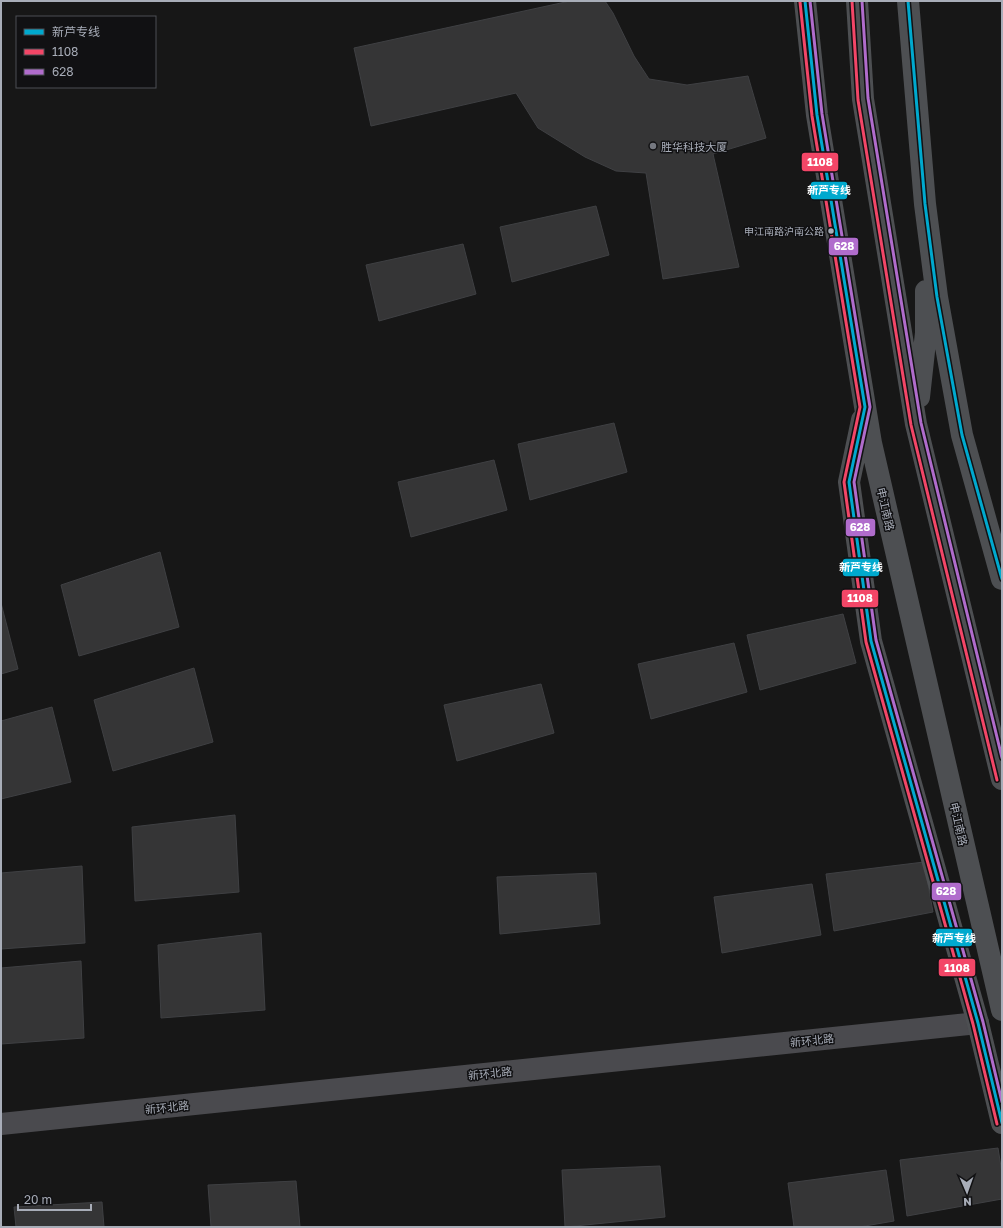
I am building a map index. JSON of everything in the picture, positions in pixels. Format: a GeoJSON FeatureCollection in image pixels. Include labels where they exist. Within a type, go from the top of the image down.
{"type":"FeatureCollection","features":[{"type":"Feature","properties":{"kind":"main road","name":"申江南路"},"geometry":{"type":"LineString","coordinates":[[805,1],[817,115],[871,443],[1002,1010]]}},
{"type":"Feature","properties":{"kind":"main road"},"geometry":{"type":"LineString","coordinates":[[857,1],[863,99],[916,424],[1002,779]]}},
{"type":"Feature","properties":{"kind":"main road"},"geometry":{"type":"LineString","coordinates":[[908,1],[925,204],[937,297],[962,435],[1002,579]]}},
{"type":"Feature","properties":{"kind":"main road"},"geometry":{"type":"LineString","coordinates":[[916,424],[926,333],[925,204]]}},
{"type":"Feature","properties":{"kind":"main road"},"geometry":{"type":"LineString","coordinates":[[865,407],[849,482],[871,641],[978,1023],[1002,1123]]}},
{"type":"Feature","properties":{"kind":"street","name":"新环北路"},"geometry":{"type":"LineString","coordinates":[[1,1124],[978,1023]]}},
{"type":"Feature","properties":{"kind":"building","name":"胜华科技大厦"},"geometry":{"type":"Polygon","coordinates":[[[570,1],[605,1],[613,13],[634,56],[649,79],[687,85],[748,76],[766,138],[713,154],[739,267],[663,279],[646,173],[616,171],[585,157],[538,128],[516,93],[371,126],[354,48],[570,1]]]}},
{"type":"Feature","properties":{"kind":"building"},"geometry":{"type":"Polygon","coordinates":[[[596,206],[609,255],[512,282],[500,227],[596,206]]]}},
{"type":"Feature","properties":{"kind":"building"},"geometry":{"type":"Polygon","coordinates":[[[463,244],[476,294],[379,321],[366,265],[463,244]]]}},
{"type":"Feature","properties":{"kind":"building"},"geometry":{"type":"Polygon","coordinates":[[[614,423],[627,472],[530,500],[518,444],[614,423]]]}},
{"type":"Feature","properties":{"kind":"building"},"geometry":{"type":"Polygon","coordinates":[[[494,460],[507,510],[411,537],[398,482],[494,460]]]}},
{"type":"Feature","properties":{"kind":"building"},"geometry":{"type":"Polygon","coordinates":[[[160,552],[179,627],[79,656],[61,585],[160,552]]]}},
{"type":"Feature","properties":{"kind":"building"},"geometry":{"type":"Polygon","coordinates":[[[1,603],[18,669],[1,674],[1,603]]]}},
{"type":"Feature","properties":{"kind":"building"},"geometry":{"type":"Polygon","coordinates":[[[843,614],[856,663],[760,690],[747,635],[843,614]]]}},
{"type":"Feature","properties":{"kind":"building"},"geometry":{"type":"Polygon","coordinates":[[[734,643],[747,692],[651,719],[638,664],[734,643]]]}},
{"type":"Feature","properties":{"kind":"building"},"geometry":{"type":"Polygon","coordinates":[[[194,668],[213,742],[113,771],[94,700],[194,668]]]}},
{"type":"Feature","properties":{"kind":"building"},"geometry":{"type":"Polygon","coordinates":[[[541,684],[554,733],[457,761],[444,705],[541,684]]]}},
{"type":"Feature","properties":{"kind":"building"},"geometry":{"type":"Polygon","coordinates":[[[52,707],[71,782],[1,799],[1,721],[52,707]]]}},
{"type":"Feature","properties":{"kind":"building"},"geometry":{"type":"Polygon","coordinates":[[[235,815],[239,892],[135,901],[132,827],[235,815]]]}},
{"type":"Feature","properties":{"kind":"building"},"geometry":{"type":"Polygon","coordinates":[[[924,862],[933,912],[834,931],[826,874],[924,862]]]}},
{"type":"Feature","properties":{"kind":"building"},"geometry":{"type":"Polygon","coordinates":[[[82,866],[85,943],[1,949],[1,873],[82,866]]]}},
{"type":"Feature","properties":{"kind":"building"},"geometry":{"type":"Polygon","coordinates":[[[596,873],[600,924],[500,934],[497,877],[596,873]]]}},
{"type":"Feature","properties":{"kind":"building"},"geometry":{"type":"Polygon","coordinates":[[[812,884],[821,935],[722,953],[714,897],[812,884]]]}},
{"type":"Feature","properties":{"kind":"building"},"geometry":{"type":"Polygon","coordinates":[[[261,933],[265,1010],[161,1018],[158,945],[261,933]]]}},
{"type":"Feature","properties":{"kind":"building"},"geometry":{"type":"Polygon","coordinates":[[[81,961],[84,1038],[1,1044],[1,968],[81,961]]]}},
{"type":"Feature","properties":{"kind":"building"},"geometry":{"type":"Polygon","coordinates":[[[998,1148],[1002,1173],[1002,1199],[907,1216],[900,1160],[998,1148]]]}},
{"type":"Feature","properties":{"kind":"building"},"geometry":{"type":"Polygon","coordinates":[[[660,1166],[665,1217],[565,1227],[562,1170],[660,1166]]]}},
{"type":"Feature","properties":{"kind":"building"},"geometry":{"type":"Polygon","coordinates":[[[886,1170],[894,1221],[859,1227],[794,1227],[788,1183],[886,1170]]]}},
{"type":"Feature","properties":{"kind":"building"},"geometry":{"type":"Polygon","coordinates":[[[296,1181],[300,1227],[211,1227],[208,1185],[296,1181]]]}},
{"type":"Feature","properties":{"kind":"building"},"geometry":{"type":"Polygon","coordinates":[[[102,1202],[104,1227],[16,1227],[14,1207],[102,1202]]]}},
{"type":"Feature","properties":{"kind":"transit line","name":"新芦专线"},"geometry":{"type":"LineString","coordinates":[[805,1],[817,115],[865,407],[849,482],[871,641],[978,1023],[1002,1123]]}},
{"type":"Feature","properties":{"kind":"transit line","name":"628"},"geometry":{"type":"LineString","coordinates":[[810,1],[822,114],[870,407],[854,482],[876,640],[983,1022],[1002,1102]]}},
{"type":"Feature","properties":{"kind":"transit line","name":"1108"},"geometry":{"type":"LineString","coordinates":[[852,1],[858,100],[911,425],[997,780]]}},
{"type":"Feature","properties":{"kind":"transit line","name":"628"},"geometry":{"type":"LineString","coordinates":[[862,1],[868,98],[921,423],[1002,758]]}},
{"type":"Feature","properties":{"kind":"transit line","name":"新芦专线"},"geometry":{"type":"LineString","coordinates":[[908,1],[925,204],[937,297],[962,435],[1002,579]]}},
{"type":"Feature","properties":{"kind":"transit line","name":"1108"},"geometry":{"type":"LineString","coordinates":[[800,2],[812,116],[860,407],[844,482],[866,642],[973,1024],[997,1124]]}},
{"type":"Feature","properties":{"kind":"place","name":"胜华科技大厦"},"geometry":{"type":"Point","coordinates":[653,146]}},
{"type":"Feature","properties":{"kind":"place","name":"申江南路沪南公路"},"geometry":{"type":"Point","coordinates":[831,231]}}]}
